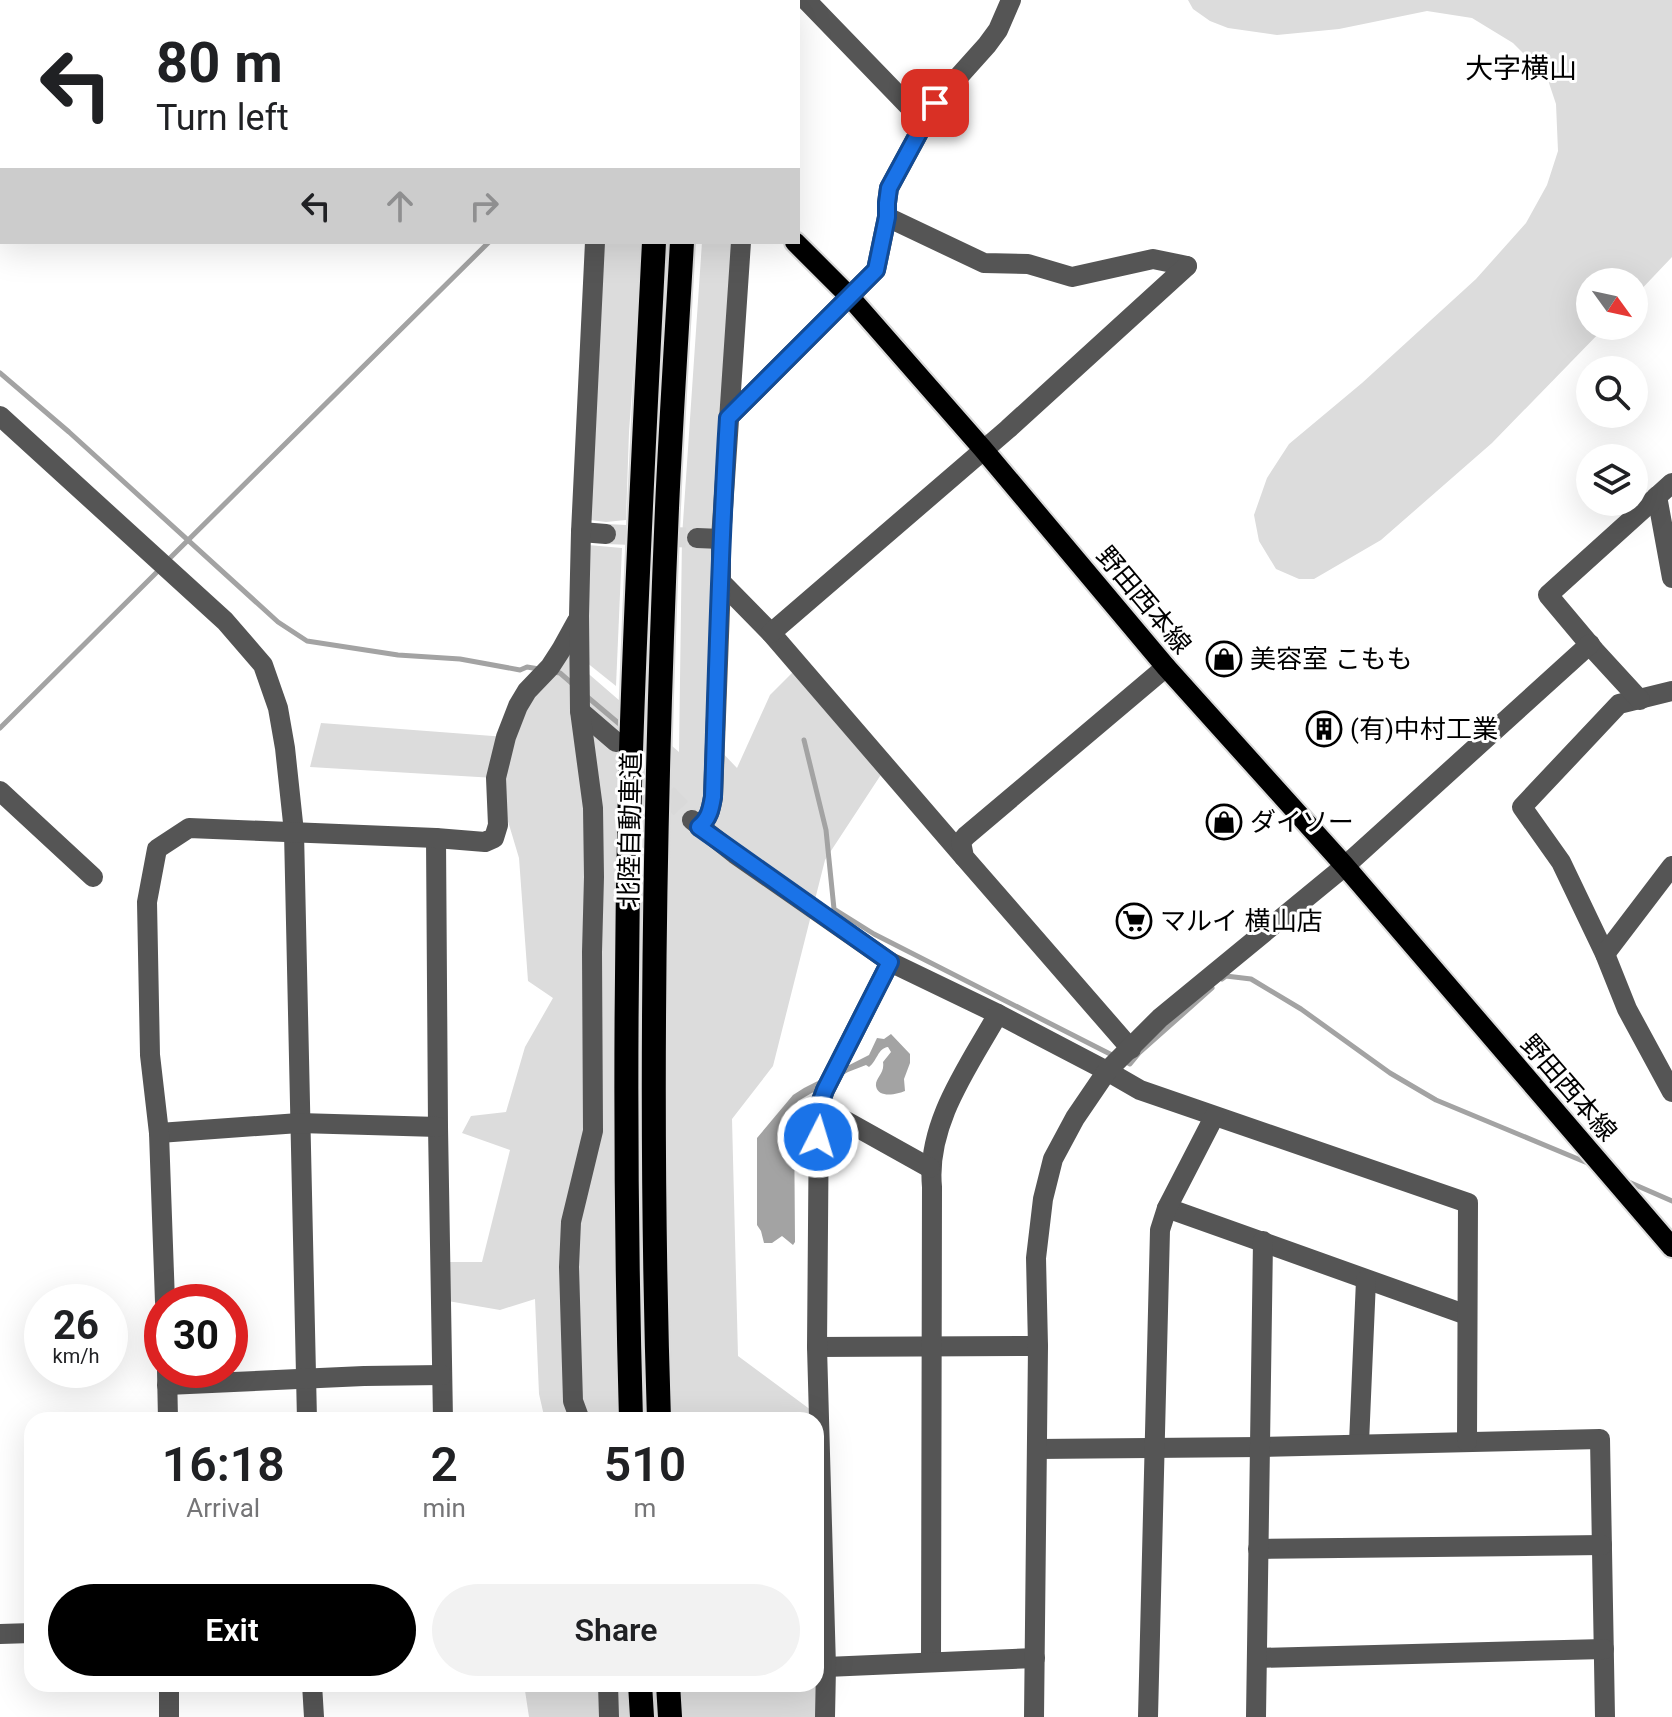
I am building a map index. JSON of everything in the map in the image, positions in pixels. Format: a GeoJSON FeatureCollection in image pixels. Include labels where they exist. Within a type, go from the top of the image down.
{"type":"FeatureCollection","features":[{"type":"Feature","properties":{"kind":"highway","name":"北陸自動車道"},"geometry":{"type":"LineString","coordinates":[[631,1412],[627,1042],[630,787],[654,244]]}},
{"type":"Feature","properties":{"kind":"highway","name":"北陸自動車道"},"geometry":{"type":"LineString","coordinates":[[659,1412],[654,1049],[657,794],[667,506],[682,244]]}},
{"type":"Feature","properties":{"kind":"highway"},"geometry":{"type":"LineString","coordinates":[[640,1692],[642,1717]]}},
{"type":"Feature","properties":{"kind":"highway"},"geometry":{"type":"LineString","coordinates":[[668,1692],[670,1717]]}},
{"type":"Feature","properties":{"kind":"main road","name":"野田西本線"},"geometry":{"type":"LineString","coordinates":[[797,244],[849,296],[983,449],[1166,667],[1345,866],[1672,1247]]}},
{"type":"Feature","properties":{"kind":"street"},"geometry":{"type":"LineString","coordinates":[[806,0],[925,123]]}},
{"type":"Feature","properties":{"kind":"street"},"geometry":{"type":"LineString","coordinates":[[728,418],[876,270],[887,217],[889,188],[935,103],[987,45],[998,30],[1011,0]]}},
{"type":"Feature","properties":{"kind":"street"},"geometry":{"type":"LineString","coordinates":[[771,633],[1187,266],[1153,259],[1072,277],[1028,264],[984,263],[887,217]]}},
{"type":"Feature","properties":{"kind":"street"},"geometry":{"type":"LineString","coordinates":[[577,1412],[573,1401],[569,1267],[571,1222],[593,1131],[593,808],[580,707],[579,616],[595,244]]}},
{"type":"Feature","properties":{"kind":"street"},"geometry":{"type":"LineString","coordinates":[[741,244],[721,539],[712,803],[705,822],[695,824],[890,962],[1109,1069],[1140,1090],[1468,1203],[1467,1442]]}},
{"type":"Feature","properties":{"kind":"street"},"geometry":{"type":"LineString","coordinates":[[0,416],[225,621],[263,665],[278,708],[294,832],[307,1412]]}},
{"type":"Feature","properties":{"kind":"street"},"geometry":{"type":"LineString","coordinates":[[1665,490],[1672,578]]}},
{"type":"Feature","properties":{"kind":"street"},"geometry":{"type":"LineString","coordinates":[[1640,700],[1548,595],[1665,490]]}},
{"type":"Feature","properties":{"kind":"street"},"geometry":{"type":"LineString","coordinates":[[581,532],[606,534]]}},
{"type":"Feature","properties":{"kind":"street"},"geometry":{"type":"LineString","coordinates":[[697,538],[721,539]]}},
{"type":"Feature","properties":{"kind":"street"},"geometry":{"type":"LineString","coordinates":[[721,582],[771,633],[1129,1051]]}},
{"type":"Feature","properties":{"kind":"street"},"geometry":{"type":"LineString","coordinates":[[164,1284],[159,1133],[150,1055],[147,902],[157,849],[189,828],[485,842],[494,838],[498,825],[496,778],[506,737],[527,691],[561,650],[579,616]]}},
{"type":"Feature","properties":{"kind":"street"},"geometry":{"type":"LineString","coordinates":[[1034,1717],[1036,1258],[1043,1199],[1053,1159],[1075,1118],[1109,1069],[1160,1018],[1345,866],[1590,644]]}},
{"type":"Feature","properties":{"kind":"street"},"geometry":{"type":"LineString","coordinates":[[964,857],[961,842],[966,836],[1166,667]]}},
{"type":"Feature","properties":{"kind":"street"},"geometry":{"type":"LineString","coordinates":[[1672,691],[1619,704],[1522,807],[1561,862],[1605,954],[1627,1009],[1672,1092]]}},
{"type":"Feature","properties":{"kind":"street"},"geometry":{"type":"LineString","coordinates":[[580,707],[616,742]]}},
{"type":"Feature","properties":{"kind":"street"},"geometry":{"type":"LineString","coordinates":[[0,791],[93,877]]}},
{"type":"Feature","properties":{"kind":"street"},"geometry":{"type":"LineString","coordinates":[[436,838],[443,1412]]}},
{"type":"Feature","properties":{"kind":"street"},"geometry":{"type":"LineString","coordinates":[[1605,954],[1672,866]]}},
{"type":"Feature","properties":{"kind":"street"},"geometry":{"type":"LineString","coordinates":[[819,1412],[819,1106],[890,962]]}},
{"type":"Feature","properties":{"kind":"street"},"geometry":{"type":"LineString","coordinates":[[931,1662],[930,1168],[936,1137],[948,1103],[998,1014]]}},
{"type":"Feature","properties":{"kind":"street"},"geometry":{"type":"LineString","coordinates":[[819,1106],[930,1168]]}},
{"type":"Feature","properties":{"kind":"street"},"geometry":{"type":"LineString","coordinates":[[1148,1717],[1160,1230],[1167,1208],[1214,1117]]}},
{"type":"Feature","properties":{"kind":"street"},"geometry":{"type":"LineString","coordinates":[[159,1133],[299,1123],[438,1127]]}},
{"type":"Feature","properties":{"kind":"street"},"geometry":{"type":"LineString","coordinates":[[1167,1208],[1467,1315]]}},
{"type":"Feature","properties":{"kind":"street"},"geometry":{"type":"LineString","coordinates":[[1256,1717],[1263,1241]]}},
{"type":"Feature","properties":{"kind":"street"},"geometry":{"type":"LineString","coordinates":[[1359,1443],[1366,1280]]}},
{"type":"Feature","properties":{"kind":"street"},"geometry":{"type":"LineString","coordinates":[[817,1347],[1038,1346]]}},
{"type":"Feature","properties":{"kind":"street"},"geometry":{"type":"LineString","coordinates":[[248,1379],[442,1375]]}},
{"type":"Feature","properties":{"kind":"street"},"geometry":{"type":"LineString","coordinates":[[167,1388],[168,1412]]}},
{"type":"Feature","properties":{"kind":"street"},"geometry":{"type":"LineString","coordinates":[[1037,1449],[1600,1439],[1605,1717]]}},
{"type":"Feature","properties":{"kind":"street"},"geometry":{"type":"LineString","coordinates":[[1258,1549],[1602,1545]]}},
{"type":"Feature","properties":{"kind":"street"},"geometry":{"type":"LineString","coordinates":[[824,1596],[825,1717]]}},
{"type":"Feature","properties":{"kind":"street"},"geometry":{"type":"LineString","coordinates":[[0,1634],[24,1633]]}},
{"type":"Feature","properties":{"kind":"street"},"geometry":{"type":"LineString","coordinates":[[1257,1658],[1604,1649]]}},
{"type":"Feature","properties":{"kind":"street"},"geometry":{"type":"LineString","coordinates":[[826,1667],[1035,1658]]}},
{"type":"Feature","properties":{"kind":"street"},"geometry":{"type":"LineString","coordinates":[[169,1692],[169,1717]]}},
{"type":"Feature","properties":{"kind":"street"},"geometry":{"type":"LineString","coordinates":[[312,1692],[314,1717]]}},
{"type":"Feature","properties":{"kind":"street"},"geometry":{"type":"LineString","coordinates":[[608,1692],[609,1717]]}},
{"type":"Feature","properties":{"kind":"shaded area"},"geometry":{"type":"Polygon","coordinates":[[[1188,0],[1672,0],[1672,257],[1648,282],[1648,268],[1576,268],[1576,340],[1592,340],[1492,443],[1381,540],[1314,579],[1299,579],[1276,569],[1259,541],[1254,515],[1267,478],[1289,444],[1362,383],[1476,279],[1526,223],[1547,185],[1558,151],[1556,104],[1547,77],[1513,43],[1472,18],[1427,11],[1339,29],[1277,35],[1228,28],[1210,21],[1193,9],[1188,0]]]}},
{"type":"Feature","properties":{"kind":"shaded area"},"geometry":{"type":"Polygon","coordinates":[[[604,244],[643,244],[626,520],[590,520],[604,244]]]}},
{"type":"Feature","properties":{"kind":"shaded area"},"geometry":{"type":"Polygon","coordinates":[[[702,244],[742,244],[715,745],[737,768],[770,695],[799,666],[886,767],[825,860],[773,1066],[732,1119],[738,1356],[814,1412],[543,1412],[539,1394],[535,1299],[500,1310],[442,1300],[441,1262],[482,1262],[510,1150],[462,1133],[471,1116],[506,1112],[525,1047],[553,998],[528,981],[519,858],[495,778],[310,767],[321,723],[506,737],[561,650],[679,752],[682,537],[702,244]]]}},
{"type":"Feature","properties":{"kind":"shaded area"},"geometry":{"type":"Polygon","coordinates":[[[588,545],[622,548],[616,686],[586,662],[588,545]]]}},
{"type":"Feature","properties":{"kind":"shaded area"},"geometry":{"type":"Polygon","coordinates":[[[891,1034],[910,1054],[904,1079],[905,1091],[880,1093],[876,1086],[883,1062],[891,1052],[888,1047],[869,1067],[866,1065],[848,1072],[798,1101],[794,1111],[795,1242],[793,1245],[782,1236],[772,1243],[764,1243],[757,1225],[757,1138],[793,1095],[869,1055],[877,1038],[884,1039],[891,1034]]]}},
{"type":"Feature","properties":{"kind":"shaded area"},"geometry":{"type":"Polygon","coordinates":[[[824,1667],[825,1717],[529,1717],[525,1692],[824,1692],[824,1667]]]}},
{"type":"Feature","properties":{"kind":"waterway"},"geometry":{"type":"LineString","coordinates":[[166,562],[487,244]]}},
{"type":"Feature","properties":{"kind":"waterway"},"geometry":{"type":"LineString","coordinates":[[0,373],[278,622],[307,641],[398,655],[460,659],[520,670],[527,667],[539,669]]}},
{"type":"Feature","properties":{"kind":"waterway"},"geometry":{"type":"LineString","coordinates":[[0,728],[159,570]]}},
{"type":"Feature","properties":{"kind":"waterway"},"geometry":{"type":"LineString","coordinates":[[553,672],[560,673],[575,686]]}},
{"type":"Feature","properties":{"kind":"waterway"},"geometry":{"type":"LineString","coordinates":[[585,695],[623,727]]}},
{"type":"Feature","properties":{"kind":"waterway"},"geometry":{"type":"LineString","coordinates":[[804,740],[826,830],[834,909],[874,934],[1116,1057]]}},
{"type":"Feature","properties":{"kind":"waterway"},"geometry":{"type":"LineString","coordinates":[[1222,979],[1226,976],[1251,979],[1301,1009],[1390,1073],[1436,1100],[1590,1164]]}},
{"type":"Feature","properties":{"kind":"waterway"},"geometry":{"type":"LineString","coordinates":[[1125,1061],[1130,1064],[1212,988]]}},
{"type":"Feature","properties":{"kind":"waterway"},"geometry":{"type":"LineString","coordinates":[[1624,1180],[1672,1201]]}},
{"type":"Feature","properties":{"kind":"tunnel"},"geometry":{"type":"LineString","coordinates":[[606,534],[697,538]]}},
{"type":"Feature","properties":{"kind":"tunnel"},"geometry":{"type":"LineString","coordinates":[[625,751],[692,820]]}},
{"type":"Feature","properties":{"kind":"place","name":"美容室 こもも"},"geometry":{"type":"Point","coordinates":[1224,659]}},
{"type":"Feature","properties":{"kind":"place","name":"(有)中村工業"},"geometry":{"type":"Point","coordinates":[1324,729]}},
{"type":"Feature","properties":{"kind":"place","name":"ダイソー"},"geometry":{"type":"Point","coordinates":[1224,822]}},
{"type":"Feature","properties":{"kind":"place","name":"マルイ 横山店"},"geometry":{"type":"Point","coordinates":[1134,921]}},
{"type":"Feature","properties":{"kind":"district","name":"大字横山"},"geometry":{"type":"Point","coordinates":[1521,68]}},
{"type":"Feature","properties":{"kind":"route"},"geometry":{"type":"LineString","coordinates":[[818,1137],[819,1106],[825,1090],[890,962],[699,827],[705,822],[713,797],[728,418],[876,270],[887,217],[889,188],[935,103]]}}]}
